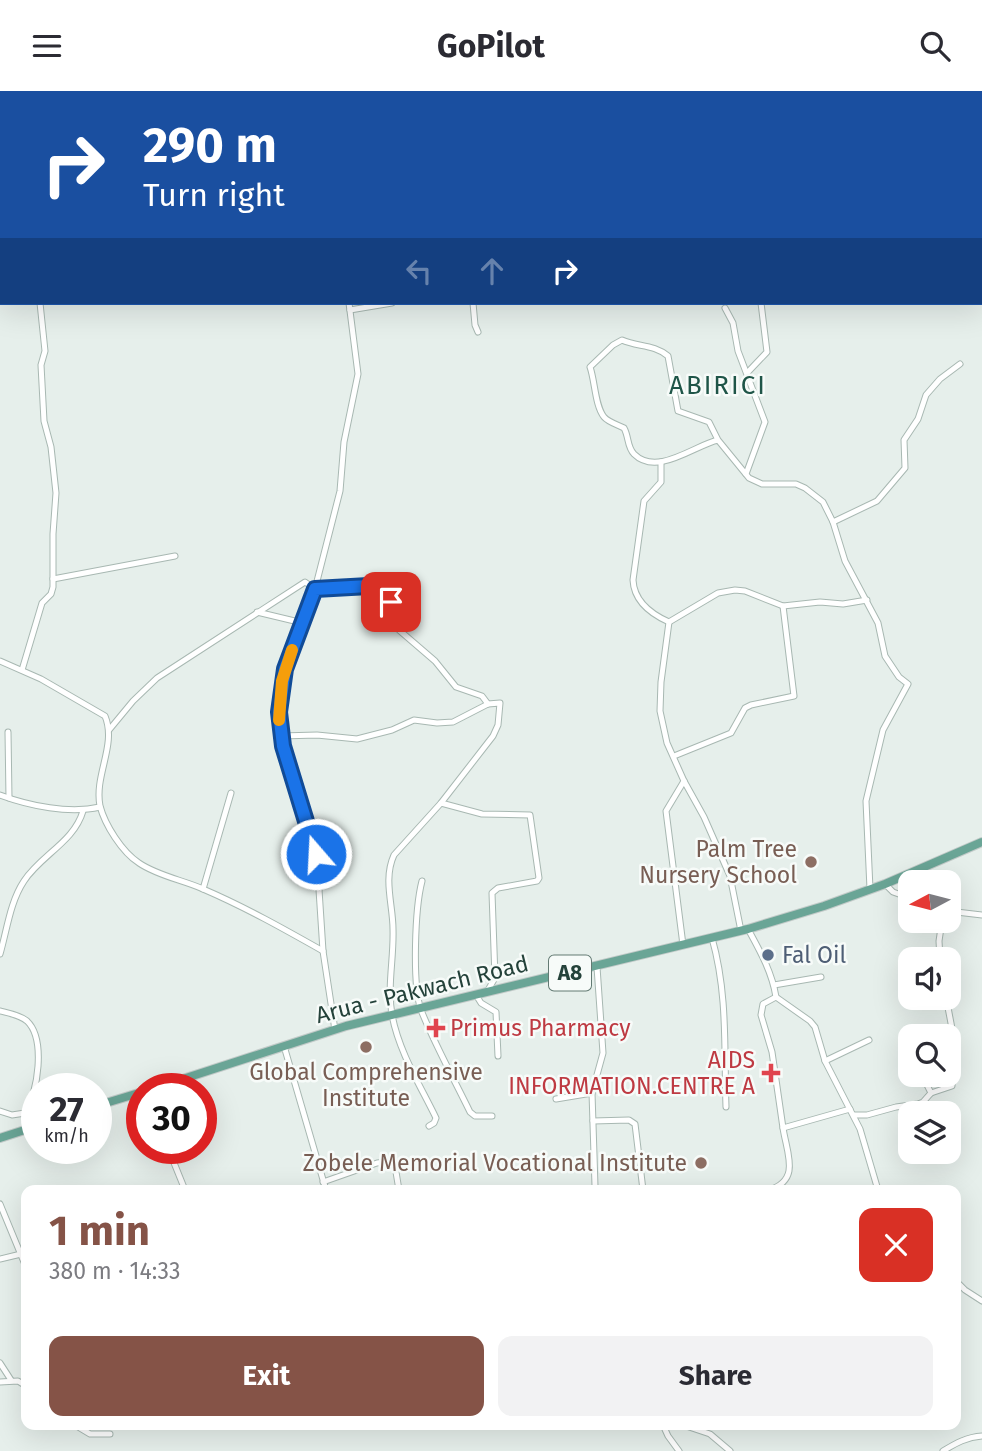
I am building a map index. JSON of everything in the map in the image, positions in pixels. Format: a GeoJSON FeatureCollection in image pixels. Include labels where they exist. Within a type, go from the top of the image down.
{"type":"FeatureCollection","features":[{"type":"Feature","properties":{"kind":"main road","name":"Arua - Pakwach Road"},"geometry":{"type":"LineString","coordinates":[[201,1073],[392,1014],[745,930],[885,884],[982,842]]}},
{"type":"Feature","properties":{"kind":"main road"},"geometry":{"type":"LineString","coordinates":[[0,1138],[21,1131]]}},
{"type":"Feature","properties":{"kind":"street"},"geometry":{"type":"LineString","coordinates":[[22,670],[42,603],[52,591],[53,579],[56,493],[51,447],[44,421],[40,365],[45,351],[40,305]]}},
{"type":"Feature","properties":{"kind":"street"},"geometry":{"type":"LineString","coordinates":[[473,305],[478,332]]}},
{"type":"Feature","properties":{"kind":"street"},"geometry":{"type":"LineString","coordinates":[[747,373],[767,352],[761,305]]}},
{"type":"Feature","properties":{"kind":"street"},"geometry":{"type":"LineString","coordinates":[[335,1030],[323,951],[317,859],[281,736],[279,712],[282,681],[315,589],[339,500],[344,442],[358,376],[349,306]]}},
{"type":"Feature","properties":{"kind":"street"},"geometry":{"type":"LineString","coordinates":[[725,308],[733,323],[738,351],[765,422],[746,474]]}},
{"type":"Feature","properties":{"kind":"street"},"geometry":{"type":"LineString","coordinates":[[718,440],[708,442],[683,456],[661,462],[648,462],[635,455],[629,446],[627,432],[604,417],[595,393],[590,367],[619,342],[659,349],[668,356],[678,411],[709,422],[718,440],[754,482],[788,483],[805,488],[823,502],[833,522],[845,561],[878,623],[885,656],[908,684],[883,730],[866,801],[870,889]]}},
{"type":"Feature","properties":{"kind":"street"},"geometry":{"type":"LineString","coordinates":[[833,522],[877,501],[905,468],[904,440],[918,419],[926,395],[940,379],[960,364]]}},
{"type":"Feature","properties":{"kind":"street"},"geometry":{"type":"LineString","coordinates":[[661,462],[661,482],[644,501],[633,580],[634,591],[640,602],[669,622]]}},
{"type":"Feature","properties":{"kind":"street"},"geometry":{"type":"LineString","coordinates":[[53,579],[175,556]]}},
{"type":"Feature","properties":{"kind":"street"},"geometry":{"type":"LineString","coordinates":[[109,730],[157,678],[304,582],[315,589],[369,586],[374,589],[392,603],[399,630],[435,661],[456,687],[482,696],[488,704]]}},
{"type":"Feature","properties":{"kind":"street"},"geometry":{"type":"LineString","coordinates":[[669,622],[726,591],[745,591],[783,606],[820,602],[843,604],[867,600]]}},
{"type":"Feature","properties":{"kind":"street"},"geometry":{"type":"LineString","coordinates":[[674,756],[731,733],[741,715],[751,705],[794,696],[783,606]]}},
{"type":"Feature","properties":{"kind":"street"},"geometry":{"type":"LineString","coordinates":[[257,612],[303,623]]}},
{"type":"Feature","properties":{"kind":"street"},"geometry":{"type":"LineString","coordinates":[[669,622],[660,711],[667,743],[730,876],[745,930],[764,957],[776,997],[813,1023],[825,1061],[852,1112],[876,1185]]}},
{"type":"Feature","properties":{"kind":"street"},"geometry":{"type":"LineString","coordinates":[[0,661],[103,714],[109,730],[100,807],[118,840],[136,862],[262,917],[323,951]]}},
{"type":"Feature","properties":{"kind":"street"},"geometry":{"type":"LineString","coordinates":[[281,736],[309,735],[357,739],[391,730],[414,720],[453,722],[488,704],[500,703],[495,731],[441,803],[399,849],[390,864],[393,931],[392,1014],[405,1057],[436,1118],[429,1126]]}},
{"type":"Feature","properties":{"kind":"street"},"geometry":{"type":"LineString","coordinates":[[8,732],[9,798]]}},
{"type":"Feature","properties":{"kind":"street"},"geometry":{"type":"LineString","coordinates":[[684,781],[666,811],[684,945]]}},
{"type":"Feature","properties":{"kind":"street"},"geometry":{"type":"LineString","coordinates":[[203,889],[231,793]]}},
{"type":"Feature","properties":{"kind":"street"},"geometry":{"type":"LineString","coordinates":[[0,795],[27,803],[83,811],[100,807]]}},
{"type":"Feature","properties":{"kind":"street"},"geometry":{"type":"LineString","coordinates":[[441,803],[482,814],[530,815],[539,879],[498,888],[492,893],[495,978],[488,992]]}},
{"type":"Feature","properties":{"kind":"street"},"geometry":{"type":"LineString","coordinates":[[0,954],[13,903],[25,879],[74,830],[83,811]]}},
{"type":"Feature","properties":{"kind":"street"},"geometry":{"type":"LineString","coordinates":[[422,881],[416,933],[420,1007],[470,1112],[475,1116],[492,1116]]}},
{"type":"Feature","properties":{"kind":"street"},"geometry":{"type":"LineString","coordinates":[[885,884],[898,894]]}},
{"type":"Feature","properties":{"kind":"street"},"geometry":{"type":"LineString","coordinates":[[961,913],[982,915]]}},
{"type":"Feature","properties":{"kind":"street"},"geometry":{"type":"LineString","coordinates":[[712,938],[719,963],[726,1019],[726,1107]]}},
{"type":"Feature","properties":{"kind":"street"},"geometry":{"type":"LineString","coordinates":[[595,1185],[592,1093],[604,1053],[597,967]]}},
{"type":"Feature","properties":{"kind":"street"},"geometry":{"type":"LineString","coordinates":[[774,985],[821,977]]}},
{"type":"Feature","properties":{"kind":"street"},"geometry":{"type":"LineString","coordinates":[[476,995],[481,1003],[496,1012],[498,1056]]}},
{"type":"Feature","properties":{"kind":"street"},"geometry":{"type":"LineString","coordinates":[[776,997],[762,1005],[761,1015],[772,1052],[789,1174],[786,1181],[778,1185]]}},
{"type":"Feature","properties":{"kind":"street"},"geometry":{"type":"LineString","coordinates":[[783,1128],[852,1112],[867,1115],[923,1103],[931,1093],[950,1087],[954,1039],[948,1010]]}},
{"type":"Feature","properties":{"kind":"street"},"geometry":{"type":"LineString","coordinates":[[0,1011],[26,1020],[35,1035],[36,1073]]}},
{"type":"Feature","properties":{"kind":"street"},"geometry":{"type":"LineString","coordinates":[[825,1061],[869,1040]]}},
{"type":"Feature","properties":{"kind":"street"},"geometry":{"type":"LineString","coordinates":[[284,1046],[324,1185]]}},
{"type":"Feature","properties":{"kind":"street"},"geometry":{"type":"LineString","coordinates":[[928,1087],[931,1093]]}},
{"type":"Feature","properties":{"kind":"street"},"geometry":{"type":"LineString","coordinates":[[556,1099],[592,1093]]}},
{"type":"Feature","properties":{"kind":"street"},"geometry":{"type":"LineString","coordinates":[[0,1111],[12,1115],[21,1114]]}},
{"type":"Feature","properties":{"kind":"street"},"geometry":{"type":"LineString","coordinates":[[593,1121],[627,1120],[635,1124],[642,1185]]}},
{"type":"Feature","properties":{"kind":"street"},"geometry":{"type":"LineString","coordinates":[[323,1182],[386,1162],[395,1166],[398,1185]]}},
{"type":"Feature","properties":{"kind":"street"},"geometry":{"type":"LineString","coordinates":[[174,1164],[182,1185]]}},
{"type":"Feature","properties":{"kind":"street"},"geometry":{"type":"LineString","coordinates":[[0,1204],[21,1254],[0,1259]]}},
{"type":"Feature","properties":{"kind":"street"},"geometry":{"type":"LineString","coordinates":[[961,1286],[982,1301]]}},
{"type":"Feature","properties":{"kind":"street"},"geometry":{"type":"LineString","coordinates":[[0,1363],[11,1380]]}},
{"type":"Feature","properties":{"kind":"street"},"geometry":{"type":"LineString","coordinates":[[0,1382],[21,1382]]}},
{"type":"Feature","properties":{"kind":"street"},"geometry":{"type":"LineString","coordinates":[[83,1430],[90,1434],[110,1434]]}},
{"type":"Feature","properties":{"kind":"street"},"geometry":{"type":"LineString","coordinates":[[665,1430],[679,1451]]}},
{"type":"Feature","properties":{"kind":"street"},"geometry":{"type":"LineString","coordinates":[[698,1430],[710,1434],[730,1451]]}},
{"type":"Feature","properties":{"kind":"street"},"geometry":{"type":"LineString","coordinates":[[943,1451],[958,1442],[982,1436]]}},
{"type":"Feature","properties":{"kind":"slow traffic"},"geometry":{"type":"LineString","coordinates":[[279,720],[282,681],[292,650]]}},
{"type":"Feature","properties":{"kind":"place","name":"Palm Tree Nursery School"},"geometry":{"type":"Point","coordinates":[811,862]}},
{"type":"Feature","properties":{"kind":"place","name":"Fal Oil"},"geometry":{"type":"Point","coordinates":[768,955]}},
{"type":"Feature","properties":{"kind":"place","name":"Primus Pharmacy"},"geometry":{"type":"Point","coordinates":[436,1028]}},
{"type":"Feature","properties":{"kind":"place","name":"Global Comprehensive Institute"},"geometry":{"type":"Point","coordinates":[366,1047]}},
{"type":"Feature","properties":{"kind":"place","name":"AIDS INFORMATION.CENTRE A"},"geometry":{"type":"Point","coordinates":[771,1073]}},
{"type":"Feature","properties":{"kind":"place","name":"Zobele Memorial Vocational Institute"},"geometry":{"type":"Point","coordinates":[701,1163]}},
{"type":"Feature","properties":{"kind":"district","name":"ABIRICI"},"geometry":{"type":"Point","coordinates":[718,385]}},
{"type":"Feature","properties":{"kind":"route"},"geometry":{"type":"LineString","coordinates":[[316,854],[281,736],[279,712],[285,669],[315,589],[369,586],[391,602]]}}]}
